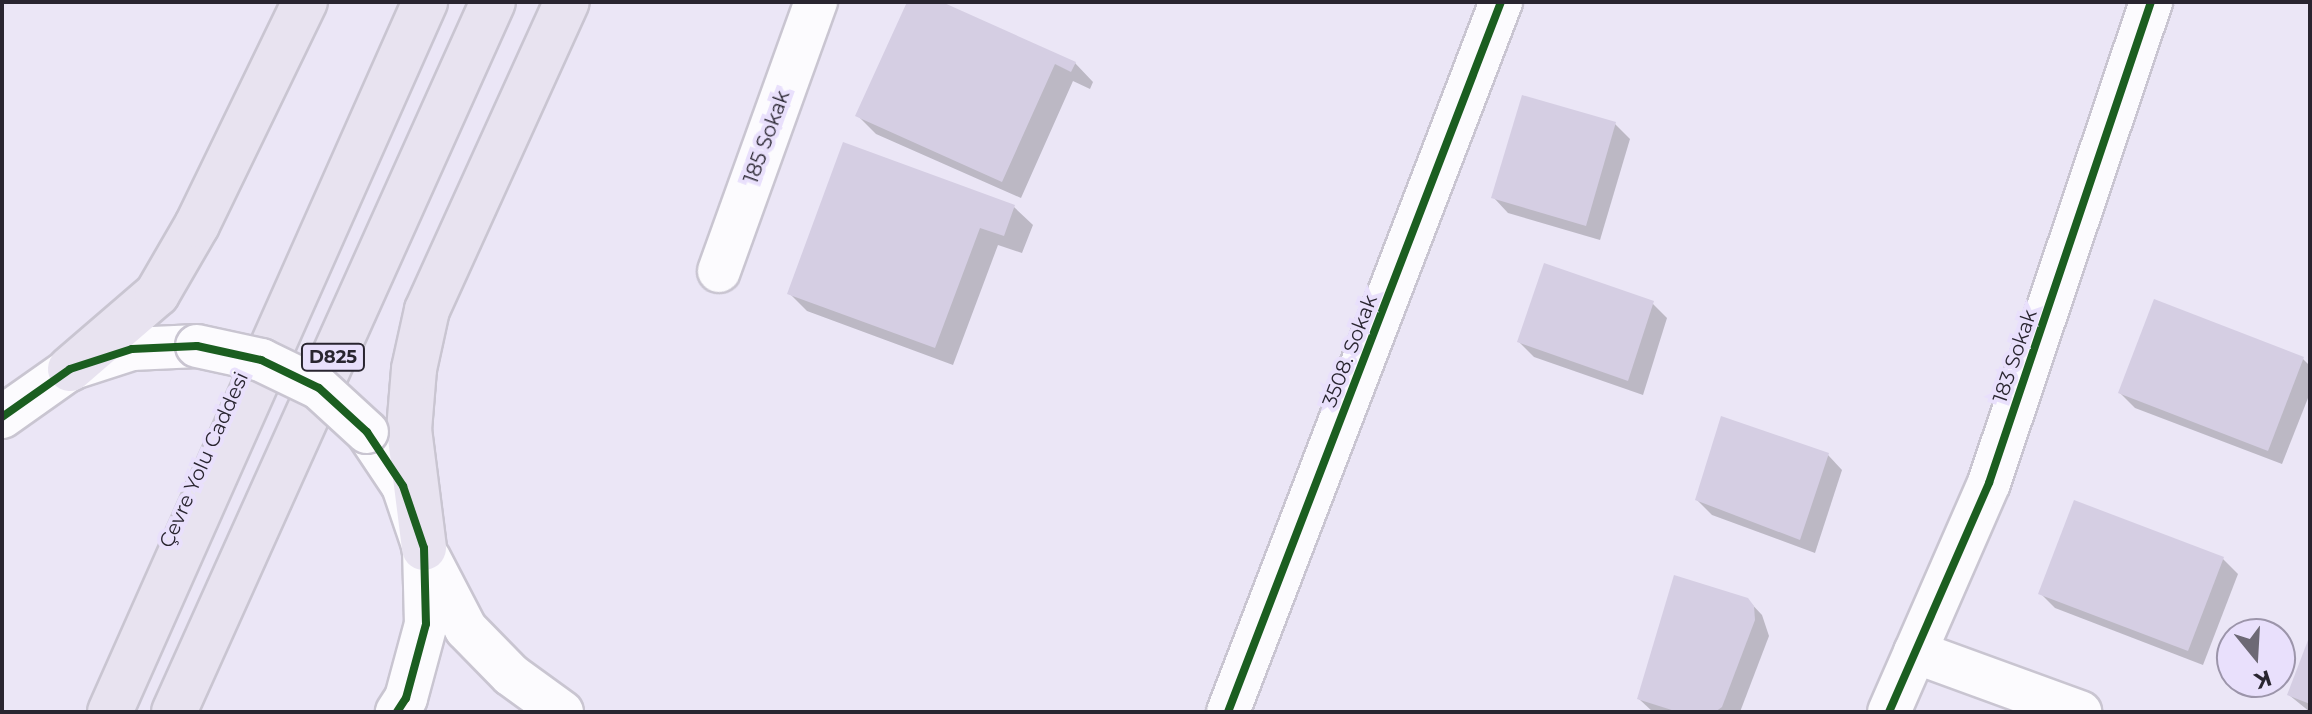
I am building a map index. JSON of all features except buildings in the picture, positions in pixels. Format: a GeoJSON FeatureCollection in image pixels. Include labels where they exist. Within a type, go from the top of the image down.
{"type":"FeatureCollection","features":[{"type":"Feature","properties":{"kind":"highway"},"geometry":{"type":"LineString","coordinates":[[70,369],[157,294],[197,225],[305,2]]}},
{"type":"Feature","properties":{"kind":"highway","name":"Çevre Yolu Caddesi"},"geometry":{"type":"LineString","coordinates":[[110,712],[425,2]]}},
{"type":"Feature","properties":{"kind":"highway","name":"D825"},"geometry":{"type":"LineString","coordinates":[[174,712],[493,2]]}},
{"type":"Feature","properties":{"kind":"highway"},"geometry":{"type":"LineString","coordinates":[[424,548],[409,430],[414,369],[427,310],[567,2]]}},
{"type":"Feature","properties":{"kind":"street","name":"185 Sokak"},"geometry":{"type":"LineString","coordinates":[[719,271],[816,2]]}},
{"type":"Feature","properties":{"kind":"street","name":"3508. Sokak"},"geometry":{"type":"LineString","coordinates":[[1228,712],[1501,2]]}},
{"type":"Feature","properties":{"kind":"street","name":"183 Sokak"},"geometry":{"type":"LineString","coordinates":[[1889,712],[1989,483],[2151,2]]}},
{"type":"Feature","properties":{"kind":"street"},"geometry":{"type":"LineString","coordinates":[[2,400],[70,369],[132,349],[197,346],[261,360],[319,388],[367,432],[403,486],[424,548],[466,629],[511,675],[562,712]]}},
{"type":"Feature","properties":{"kind":"street"},"geometry":{"type":"LineString","coordinates":[[2,417],[70,369]]}},
{"type":"Feature","properties":{"kind":"street"},"geometry":{"type":"LineString","coordinates":[[397,712],[406,698],[426,624],[424,548]]}},
{"type":"Feature","properties":{"kind":"street"},"geometry":{"type":"LineString","coordinates":[[1915,652],[2080,712]]}},
{"type":"Feature","properties":{"kind":"cycle path"},"geometry":{"type":"LineString","coordinates":[[1228,712],[1501,2]]}},
{"type":"Feature","properties":{"kind":"cycle path"},"geometry":{"type":"LineString","coordinates":[[1889,712],[1989,483],[2151,2]]}},
{"type":"Feature","properties":{"kind":"cycle path"},"geometry":{"type":"LineString","coordinates":[[2,417],[70,369],[132,349],[197,346],[261,360],[319,388],[367,432],[403,486],[424,548],[426,624],[406,698],[397,712]]}}]}
